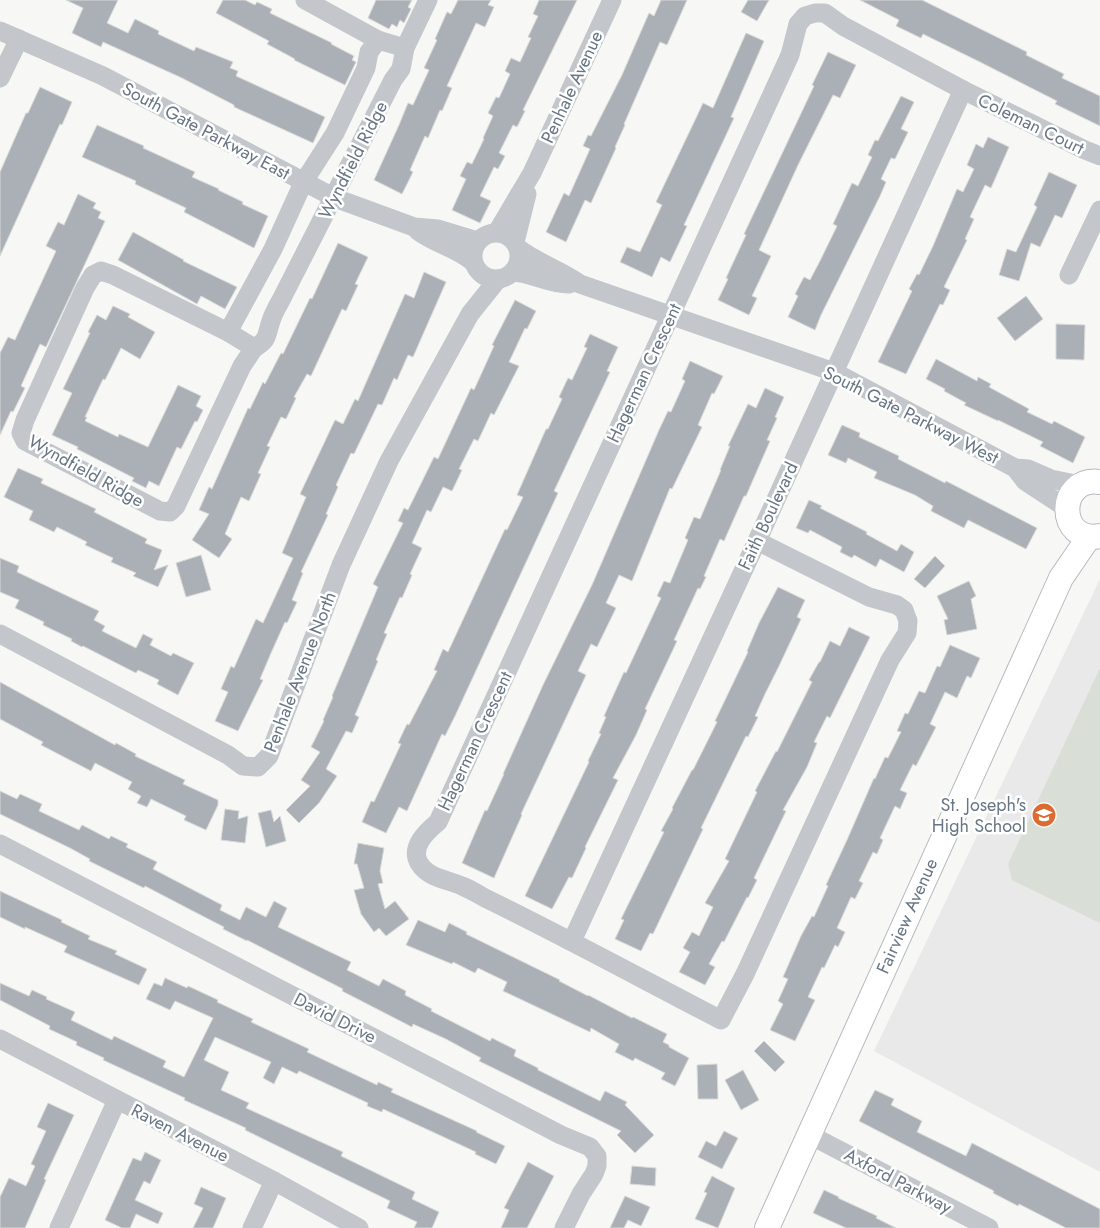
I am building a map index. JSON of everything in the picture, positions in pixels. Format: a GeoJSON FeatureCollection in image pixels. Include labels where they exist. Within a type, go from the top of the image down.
{"type":"FeatureCollection","features":[{"type":"Feature","properties":{"kind":"main road","name":"Fairview Avenue"},"geometry":{"type":"LineString","coordinates":[[766,1228],[1082,527],[1068,498],[1073,491],[1094,481]]}},
{"type":"Feature","properties":{"kind":"street"},"geometry":{"type":"LineString","coordinates":[[305,0],[378,40],[405,48]]}},
{"type":"Feature","properties":{"kind":"street","name":"Wyndfield Ridge"},"geometry":{"type":"LineString","coordinates":[[254,348],[228,332],[113,275],[101,271],[97,272],[85,288],[25,420],[21,433],[22,437],[30,443],[160,511],[170,512],[176,506],[242,366],[254,348],[262,344],[267,337],[270,322],[280,302],[335,198],[393,80],[401,69],[405,48],[428,0]]}},
{"type":"Feature","properties":{"kind":"street","name":"Penhale Avenue"},"geometry":{"type":"LineString","coordinates":[[497,232],[532,173],[612,0]]}},
{"type":"Feature","properties":{"kind":"street","name":"Hagerman Crescent"},"geometry":{"type":"LineString","coordinates":[[757,541],[869,597],[897,604],[904,610],[908,621],[907,633],[890,660],[745,974],[721,1020],[572,941],[460,885],[432,876],[419,863],[416,853],[419,843],[426,832],[438,822],[790,55],[798,24],[805,16],[815,13],[826,14],[844,26],[963,90]]}},
{"type":"Feature","properties":{"kind":"street","name":"South Gate Parkway East"},"geometry":{"type":"LineString","coordinates":[[0,31],[103,76],[335,198],[414,227],[438,229],[478,241]]}},
{"type":"Feature","properties":{"kind":"street"},"geometry":{"type":"LineString","coordinates":[[0,78],[19,39]]}},
{"type":"Feature","properties":{"kind":"street","name":"Wyndfield Ridge"},"geometry":{"type":"LineString","coordinates":[[228,332],[273,249],[303,182],[335,133],[366,68],[369,52],[378,40]]}},
{"type":"Feature","properties":{"kind":"street","name":"Coleman Court"},"geometry":{"type":"LineString","coordinates":[[963,90],[1100,156]]}},
{"type":"Feature","properties":{"kind":"street","name":"Faith Boulevard"},"geometry":{"type":"LineString","coordinates":[[572,941],[963,90]]}},
{"type":"Feature","properties":{"kind":"street","name":"Penhale Avenue"},"geometry":{"type":"LineString","coordinates":[[517,245],[532,173]]}},
{"type":"Feature","properties":{"kind":"street"},"geometry":{"type":"LineString","coordinates":[[1068,275],[1100,210]]}},
{"type":"Feature","properties":{"kind":"street","name":"South Gate Parkway East"},"geometry":{"type":"LineString","coordinates":[[414,227],[428,238],[465,255],[492,272]]}},
{"type":"Feature","properties":{"kind":"street"},"geometry":{"type":"LineString","coordinates":[[497,232],[509,236],[517,245],[518,265],[492,272],[473,251],[478,241],[489,233],[497,232]]}},
{"type":"Feature","properties":{"kind":"street","name":"South Gate Parkway West"},"geometry":{"type":"LineString","coordinates":[[517,245],[529,257],[567,274],[580,284],[834,372],[1015,468],[1025,482],[1082,527]]}},
{"type":"Feature","properties":{"kind":"street","name":"South Gate Parkway West"},"geometry":{"type":"LineString","coordinates":[[492,272],[524,272],[562,284],[580,284]]}},
{"type":"Feature","properties":{"kind":"street","name":"Penhale Avenue North"},"geometry":{"type":"LineString","coordinates":[[0,634],[228,755],[242,766],[258,768],[269,756],[341,565],[389,461],[492,272]]}},
{"type":"Feature","properties":{"kind":"street","name":"South Gate Parkway West"},"geometry":{"type":"LineString","coordinates":[[1015,468],[1028,468],[1051,479],[1094,481]]}},
{"type":"Feature","properties":{"kind":"street","name":"David Drive"},"geometry":{"type":"LineString","coordinates":[[0,844],[561,1135],[590,1147],[597,1156],[597,1166],[564,1228]]}},
{"type":"Feature","properties":{"kind":"street","name":"Raven Avenue"},"geometry":{"type":"LineString","coordinates":[[0,1039],[274,1181],[359,1228]]}},
{"type":"Feature","properties":{"kind":"street"},"geometry":{"type":"LineString","coordinates":[[60,1228],[117,1100]]}},
{"type":"Feature","properties":{"kind":"street","name":"Axford Parkway"},"geometry":{"type":"LineString","coordinates":[[808,1134],[989,1228]]}},
{"type":"Feature","properties":{"kind":"street"},"geometry":{"type":"LineString","coordinates":[[252,1228],[274,1181]]}},
{"type":"Feature","properties":{"kind":"shaded area","name":"St. Joseph's High School"},"geometry":{"type":"Polygon","coordinates":[[[1100,579],[1100,1172],[874,1051],[1100,579]]]}},
{"type":"Feature","properties":{"kind":"shaded area"},"geometry":{"type":"Polygon","coordinates":[[[1100,668],[1100,923],[1012,880],[1008,864],[1100,668]]]}},
{"type":"Feature","properties":{"kind":"building"},"geometry":{"type":"Polygon","coordinates":[[[66,0],[118,0],[107,23],[128,33],[135,19],[159,31],[158,34],[194,51],[196,47],[233,62],[230,68],[238,71],[236,76],[325,117],[313,143],[234,107],[234,105],[182,78],[103,42],[101,47],[72,33],[83,8],[66,0]]]}},
{"type":"Feature","properties":{"kind":"building"},"geometry":{"type":"Polygon","coordinates":[[[223,0],[245,0],[255,5],[257,2],[272,9],[270,13],[332,43],[354,56],[352,60],[356,62],[345,85],[294,60],[267,44],[269,41],[216,13],[223,0]]]}},
{"type":"Feature","properties":{"kind":"building"},"geometry":{"type":"Polygon","coordinates":[[[376,0],[412,0],[408,7],[411,9],[404,23],[400,20],[397,27],[392,24],[389,29],[368,18],[376,0]]]}},
{"type":"Feature","properties":{"kind":"building"},"geometry":{"type":"Polygon","coordinates":[[[458,0],[491,0],[488,5],[494,7],[485,27],[476,23],[447,86],[452,88],[428,138],[425,136],[410,170],[413,172],[402,194],[374,180],[408,103],[413,105],[429,70],[424,68],[447,12],[451,14],[458,0]]]}},
{"type":"Feature","properties":{"kind":"building"},"geometry":{"type":"Polygon","coordinates":[[[539,0],[577,0],[523,110],[525,111],[517,127],[513,125],[499,153],[505,156],[498,169],[494,167],[480,196],[491,201],[480,223],[452,210],[466,179],[460,176],[467,162],[472,164],[484,139],[493,116],[488,113],[496,97],[499,98],[510,74],[505,71],[511,58],[520,62],[531,38],[528,37],[538,16],[533,14],[539,0]]]}},
{"type":"Feature","properties":{"kind":"building"},"geometry":{"type":"Polygon","coordinates":[[[661,0],[687,0],[667,45],[660,42],[591,203],[585,200],[566,242],[546,232],[564,193],[569,196],[590,149],[583,146],[588,135],[591,136],[622,75],[649,13],[654,16],[661,0]]]}},
{"type":"Feature","properties":{"kind":"building"},"geometry":{"type":"Polygon","coordinates":[[[748,0],[769,0],[757,21],[741,12],[748,0]]]}},
{"type":"Feature","properties":{"kind":"building"},"geometry":{"type":"Polygon","coordinates":[[[860,0],[922,0],[1027,52],[1026,55],[1064,74],[1062,78],[1100,96],[1100,126],[1055,104],[1057,101],[923,34],[921,38],[896,26],[899,20],[860,0]]]}},
{"type":"Feature","properties":{"kind":"building"},"geometry":{"type":"Polygon","coordinates":[[[746,33],[764,41],[731,117],[734,118],[684,225],[687,226],[670,262],[661,257],[652,277],[620,262],[627,247],[640,252],[662,205],[656,202],[703,103],[713,108],[746,33]]]}},
{"type":"Feature","properties":{"kind":"building"},"geometry":{"type":"Polygon","coordinates":[[[828,52],[856,65],[840,98],[833,95],[759,250],[771,256],[752,296],[757,298],[749,315],[718,300],[746,235],[744,234],[814,86],[812,85],[828,52]]]}},
{"type":"Feature","properties":{"kind":"building"},"geometry":{"type":"Polygon","coordinates":[[[40,87],[72,102],[62,125],[60,124],[0,256],[0,172],[26,113],[28,113],[40,87]]]}},
{"type":"Feature","properties":{"kind":"building"},"geometry":{"type":"Polygon","coordinates":[[[901,96],[914,102],[901,129],[908,132],[895,159],[891,158],[881,179],[886,182],[880,196],[815,330],[788,317],[798,296],[795,294],[804,277],[810,280],[837,226],[833,224],[852,183],[858,186],[872,157],[868,155],[875,140],[878,141],[901,96]]]}},
{"type":"Feature","properties":{"kind":"building"},"geometry":{"type":"Polygon","coordinates":[[[97,125],[195,172],[192,177],[219,189],[243,202],[242,204],[268,216],[254,248],[184,212],[186,208],[135,184],[136,181],[82,157],[97,125]]]}},
{"type":"Feature","properties":{"kind":"building"},"geometry":{"type":"Polygon","coordinates":[[[988,137],[1009,147],[991,188],[985,185],[970,217],[974,219],[965,239],[967,240],[944,287],[950,290],[943,305],[940,304],[906,374],[878,362],[912,291],[909,289],[917,274],[919,275],[933,246],[957,189],[963,192],[974,169],[967,165],[976,144],[983,148],[988,137]]]}},
{"type":"Feature","properties":{"kind":"building"},"geometry":{"type":"Polygon","coordinates":[[[1049,172],[1077,185],[1062,218],[1055,215],[1040,247],[1031,243],[1019,281],[999,275],[1007,249],[1016,252],[1037,207],[1034,205],[1049,172]]]}},
{"type":"Feature","properties":{"kind":"building"},"geometry":{"type":"Polygon","coordinates":[[[78,194],[96,203],[93,208],[101,212],[98,218],[105,221],[46,347],[40,344],[21,386],[25,388],[13,412],[11,411],[0,435],[0,353],[8,337],[15,340],[56,251],[46,246],[58,222],[64,225],[78,194]]]}},
{"type":"Feature","properties":{"kind":"building"},"geometry":{"type":"Polygon","coordinates":[[[133,232],[183,261],[237,287],[225,309],[201,296],[197,304],[118,260],[133,232]]]}},
{"type":"Feature","properties":{"kind":"building"},"geometry":{"type":"Polygon","coordinates":[[[338,243],[368,257],[355,284],[358,285],[346,311],[342,309],[311,376],[307,374],[294,397],[296,398],[286,419],[281,417],[267,446],[270,447],[258,473],[261,474],[249,501],[241,497],[225,534],[232,539],[219,558],[192,540],[209,514],[199,510],[209,487],[212,489],[248,408],[250,409],[263,382],[265,384],[281,353],[283,354],[310,298],[312,299],[338,243]]]}},
{"type":"Feature","properties":{"kind":"building"},"geometry":{"type":"Polygon","coordinates":[[[424,272],[446,282],[413,357],[408,355],[397,380],[394,378],[382,405],[378,404],[354,454],[351,453],[336,485],[338,487],[326,514],[328,515],[301,572],[303,573],[292,600],[297,602],[287,623],[285,622],[271,653],[260,679],[263,680],[238,731],[215,721],[228,692],[221,689],[231,666],[234,668],[256,619],[263,623],[293,558],[282,553],[306,497],[300,494],[335,420],[343,424],[355,399],[358,401],[405,294],[414,298],[424,272]]]}},
{"type":"Feature","properties":{"kind":"building"},"geometry":{"type":"Polygon","coordinates":[[[1026,296],[1043,319],[1015,341],[997,318],[1026,296]]]}},
{"type":"Feature","properties":{"kind":"building"},"geometry":{"type":"Polygon","coordinates":[[[515,300],[536,311],[527,329],[525,328],[509,362],[519,366],[494,415],[491,413],[478,441],[474,439],[459,469],[462,470],[452,491],[443,487],[431,512],[427,510],[412,543],[422,548],[402,598],[400,597],[384,633],[387,634],[376,660],[378,661],[355,715],[359,717],[352,733],[346,731],[326,769],[337,776],[319,803],[299,823],[286,810],[310,786],[301,780],[320,752],[311,747],[324,721],[332,696],[378,587],[373,584],[403,523],[398,521],[404,508],[408,510],[434,457],[438,459],[471,388],[474,390],[494,346],[492,345],[515,300]]]}},
{"type":"Feature","properties":{"kind":"building"},"geometry":{"type":"Polygon","coordinates":[[[113,306],[130,314],[128,317],[155,332],[140,359],[121,348],[105,380],[103,379],[85,417],[87,417],[85,421],[118,437],[119,434],[148,447],[178,385],[201,396],[196,406],[203,410],[197,422],[195,421],[181,449],[177,447],[159,486],[149,481],[146,488],[132,481],[134,478],[52,435],[72,393],[63,389],[90,333],[88,332],[97,315],[106,320],[113,306]]]}},
{"type":"Feature","properties":{"kind":"building"},"geometry":{"type":"Polygon","coordinates":[[[1056,324],[1085,325],[1084,360],[1056,359],[1056,324]]]}},
{"type":"Feature","properties":{"kind":"building"},"geometry":{"type":"Polygon","coordinates":[[[590,334],[618,347],[607,371],[610,372],[554,491],[558,493],[455,716],[445,736],[442,734],[407,811],[399,807],[386,833],[362,822],[371,801],[374,802],[401,744],[398,743],[407,724],[409,725],[437,671],[434,670],[443,649],[448,652],[505,529],[507,530],[523,497],[517,495],[546,429],[548,429],[562,399],[559,397],[568,378],[572,380],[587,348],[584,347],[590,334]]]}},
{"type":"Feature","properties":{"kind":"building"},"geometry":{"type":"Polygon","coordinates":[[[936,359],[977,381],[978,377],[991,384],[989,387],[1029,409],[1027,412],[1052,424],[1054,421],[1085,437],[1073,463],[1040,446],[1043,442],[964,405],[966,403],[926,379],[936,359]]]}},
{"type":"Feature","properties":{"kind":"building"},"geometry":{"type":"Polygon","coordinates":[[[690,361],[723,376],[714,394],[712,393],[698,425],[702,427],[672,489],[670,488],[632,581],[619,575],[606,603],[616,608],[597,647],[591,644],[578,671],[586,675],[521,814],[494,878],[462,863],[543,685],[592,585],[659,430],[668,411],[671,412],[685,381],[682,379],[690,361]]]}},
{"type":"Feature","properties":{"kind":"building"},"geometry":{"type":"Polygon","coordinates":[[[765,388],[784,397],[767,440],[770,441],[724,541],[720,539],[704,576],[706,577],[700,589],[698,588],[674,640],[677,641],[645,709],[647,710],[636,735],[613,778],[618,780],[572,878],[569,877],[552,909],[525,896],[589,762],[601,734],[599,733],[606,717],[604,716],[661,598],[657,596],[664,581],[670,583],[688,540],[685,538],[694,517],[700,519],[721,470],[730,446],[728,446],[748,404],[756,408],[765,388]]]}},
{"type":"Feature","properties":{"kind":"building"},"geometry":{"type":"Polygon","coordinates":[[[842,425],[860,433],[859,437],[899,456],[898,459],[945,483],[946,481],[1037,528],[1026,549],[968,520],[964,528],[931,511],[933,506],[915,495],[874,478],[877,472],[848,458],[846,463],[828,455],[842,425]]]}},
{"type":"Feature","properties":{"kind":"building"},"geometry":{"type":"Polygon","coordinates":[[[18,468],[43,479],[41,483],[96,509],[94,512],[147,539],[145,543],[162,550],[154,570],[168,565],[158,587],[133,576],[136,573],[111,562],[113,558],[85,545],[87,542],[57,527],[54,532],[29,520],[33,511],[4,497],[18,468]]]}},
{"type":"Feature","properties":{"kind":"building"},"geometry":{"type":"Polygon","coordinates":[[[809,500],[897,551],[901,544],[914,552],[904,572],[880,559],[876,567],[854,555],[852,558],[840,552],[842,547],[810,530],[808,533],[796,528],[809,500]]]}},
{"type":"Feature","properties":{"kind":"building"},"geometry":{"type":"Polygon","coordinates":[[[201,555],[211,590],[186,597],[176,563],[201,555]]]}},
{"type":"Feature","properties":{"kind":"building"},"geometry":{"type":"Polygon","coordinates":[[[935,556],[945,566],[925,588],[914,579],[935,556]]]}},
{"type":"Feature","properties":{"kind":"building"},"geometry":{"type":"Polygon","coordinates":[[[0,558],[19,566],[17,572],[99,611],[94,620],[105,626],[102,631],[136,648],[143,634],[153,639],[150,645],[171,656],[173,653],[194,663],[178,695],[157,684],[159,680],[138,670],[136,673],[82,647],[71,641],[72,639],[43,625],[44,622],[15,608],[19,600],[0,592],[0,558]]]}},
{"type":"Feature","properties":{"kind":"building"},"geometry":{"type":"Polygon","coordinates":[[[969,581],[976,596],[971,599],[977,629],[947,635],[944,620],[948,619],[937,596],[969,581]]]}},
{"type":"Feature","properties":{"kind":"building"},"geometry":{"type":"Polygon","coordinates":[[[778,587],[805,600],[797,617],[801,619],[755,716],[758,717],[748,737],[746,736],[701,828],[703,829],[653,934],[650,933],[641,951],[615,939],[624,920],[621,919],[664,832],[661,831],[672,808],[717,722],[715,721],[748,652],[759,623],[778,587]]]}},
{"type":"Feature","properties":{"kind":"building"},"geometry":{"type":"Polygon","coordinates":[[[849,627],[870,637],[830,718],[827,716],[814,742],[817,743],[807,767],[783,810],[786,811],[754,878],[757,880],[724,942],[722,941],[709,964],[715,967],[705,985],[679,972],[690,952],[683,948],[692,932],[699,936],[713,907],[705,903],[729,861],[725,859],[757,792],[755,791],[812,682],[809,680],[830,641],[840,646],[849,627]]]}},
{"type":"Feature","properties":{"kind":"building"},"geometry":{"type":"Polygon","coordinates":[[[950,645],[980,658],[971,678],[967,676],[957,698],[945,692],[930,724],[936,727],[916,766],[913,764],[900,790],[907,793],[900,809],[895,806],[880,838],[883,840],[877,854],[873,852],[859,881],[863,883],[855,899],[851,897],[837,928],[845,932],[838,947],[835,945],[824,968],[822,967],[808,997],[815,1000],[795,1041],[770,1030],[783,1004],[778,1001],[788,979],[783,977],[801,936],[812,916],[814,917],[828,886],[826,885],[874,778],[885,757],[888,758],[901,732],[897,731],[905,713],[908,714],[919,691],[925,693],[937,666],[940,667],[950,645]]]}},
{"type":"Feature","properties":{"kind":"building"},"geometry":{"type":"Polygon","coordinates":[[[0,682],[115,745],[116,743],[136,754],[135,756],[185,780],[183,784],[218,800],[218,805],[206,830],[184,820],[186,816],[151,799],[147,807],[137,803],[141,796],[128,789],[132,782],[95,763],[91,771],[41,745],[43,742],[0,719],[0,682]]]}},
{"type":"Feature","properties":{"kind":"building"},"geometry":{"type":"Polygon","coordinates":[[[0,791],[17,799],[20,794],[42,804],[39,811],[79,830],[82,825],[109,839],[111,836],[128,844],[126,847],[157,862],[153,869],[222,905],[220,910],[240,920],[246,907],[266,917],[274,901],[287,908],[278,927],[351,962],[347,970],[379,986],[383,979],[406,991],[405,995],[432,1009],[431,1011],[490,1041],[492,1038],[516,1050],[514,1056],[600,1101],[605,1091],[627,1102],[625,1105],[654,1135],[635,1153],[617,1135],[621,1131],[479,1061],[481,1058],[446,1039],[413,1024],[412,1027],[342,991],[343,989],[223,929],[224,927],[145,886],[144,888],[89,861],[90,859],[70,848],[0,814],[0,791]]]}},
{"type":"Feature","properties":{"kind":"building"},"geometry":{"type":"Polygon","coordinates":[[[225,809],[239,811],[238,819],[248,816],[245,843],[221,840],[225,809]]]}},
{"type":"Feature","properties":{"kind":"building"},"geometry":{"type":"Polygon","coordinates":[[[271,810],[274,822],[280,816],[286,841],[266,847],[258,813],[271,810]]]}},
{"type":"Feature","properties":{"kind":"building"},"geometry":{"type":"Polygon","coordinates":[[[358,843],[384,848],[380,871],[383,883],[378,884],[385,909],[395,901],[409,919],[386,936],[379,928],[374,932],[361,914],[354,890],[364,888],[357,864],[354,864],[358,843]]]}},
{"type":"Feature","properties":{"kind":"building"},"geometry":{"type":"Polygon","coordinates":[[[0,891],[62,920],[61,922],[90,936],[88,939],[117,951],[115,954],[147,969],[139,985],[64,952],[67,946],[0,917],[0,891]]]}},
{"type":"Feature","properties":{"kind":"building"},"geometry":{"type":"Polygon","coordinates":[[[418,920],[445,932],[449,923],[467,932],[466,934],[667,1034],[663,1042],[689,1058],[675,1086],[661,1079],[665,1073],[635,1058],[633,1061],[615,1052],[619,1044],[591,1028],[590,1032],[503,991],[507,982],[478,968],[475,973],[453,962],[452,964],[406,945],[418,920]]]}},
{"type":"Feature","properties":{"kind":"building"},"geometry":{"type":"Polygon","coordinates":[[[165,978],[218,1000],[217,1002],[253,1019],[251,1022],[309,1049],[307,1052],[377,1085],[378,1082],[393,1089],[391,1092],[477,1131],[505,1146],[496,1164],[475,1154],[476,1152],[383,1109],[382,1112],[367,1106],[368,1103],[299,1071],[297,1074],[282,1067],[274,1084],[263,1078],[271,1062],[215,1037],[204,1060],[229,1072],[221,1090],[249,1103],[246,1108],[343,1152],[341,1156],[415,1192],[412,1199],[439,1212],[432,1228],[414,1228],[417,1222],[387,1208],[390,1201],[245,1130],[246,1128],[184,1100],[185,1098],[103,1060],[104,1058],[76,1045],[77,1042],[49,1029],[50,1026],[0,1000],[0,983],[29,996],[32,990],[47,997],[46,999],[75,1012],[71,1020],[112,1040],[114,1036],[166,1061],[163,1067],[184,1077],[213,1018],[175,1001],[170,1010],[146,999],[154,983],[162,986],[165,978]]]}},
{"type":"Feature","properties":{"kind":"building"},"geometry":{"type":"Polygon","coordinates":[[[764,1041],[785,1062],[775,1072],[754,1051],[764,1041]]]}},
{"type":"Feature","properties":{"kind":"building"},"geometry":{"type":"Polygon","coordinates":[[[717,1064],[718,1099],[698,1099],[697,1065],[717,1064]]]}},
{"type":"Feature","properties":{"kind":"building"},"geometry":{"type":"Polygon","coordinates":[[[743,1070],[759,1100],[741,1110],[725,1080],[743,1070]]]}},
{"type":"Feature","properties":{"kind":"building"},"geometry":{"type":"Polygon","coordinates":[[[875,1090],[894,1099],[891,1105],[922,1121],[917,1132],[966,1156],[972,1143],[1100,1209],[1100,1228],[1066,1228],[1019,1204],[1018,1206],[993,1193],[994,1191],[859,1121],[875,1090]]]}},
{"type":"Feature","properties":{"kind":"building"},"geometry":{"type":"Polygon","coordinates":[[[48,1103],[74,1115],[44,1179],[46,1180],[25,1228],[0,1228],[0,1197],[9,1178],[26,1186],[35,1166],[31,1164],[46,1131],[37,1127],[48,1103]]]}},
{"type":"Feature","properties":{"kind":"building"},"geometry":{"type":"Polygon","coordinates":[[[724,1131],[738,1138],[722,1169],[698,1157],[706,1141],[716,1146],[724,1131]]]}},
{"type":"Feature","properties":{"kind":"building"},"geometry":{"type":"Polygon","coordinates":[[[145,1152],[161,1160],[150,1184],[144,1181],[135,1200],[163,1213],[158,1224],[136,1214],[130,1228],[122,1228],[105,1220],[133,1158],[141,1161],[145,1152]]]}},
{"type":"Feature","properties":{"kind":"building"},"geometry":{"type":"Polygon","coordinates":[[[528,1162],[554,1176],[527,1228],[501,1228],[509,1210],[504,1208],[528,1162]]]}},
{"type":"Feature","properties":{"kind":"building"},"geometry":{"type":"Polygon","coordinates":[[[632,1166],[656,1168],[655,1186],[630,1184],[632,1166]]]}},
{"type":"Feature","properties":{"kind":"building"},"geometry":{"type":"Polygon","coordinates":[[[712,1176],[735,1188],[718,1228],[695,1219],[707,1193],[704,1192],[712,1176]]]}},
{"type":"Feature","properties":{"kind":"building"},"geometry":{"type":"Polygon","coordinates":[[[201,1187],[226,1198],[213,1228],[193,1228],[203,1208],[194,1204],[201,1187]]]}},
{"type":"Feature","properties":{"kind":"building"},"geometry":{"type":"Polygon","coordinates":[[[824,1190],[877,1216],[876,1218],[896,1228],[846,1228],[813,1213],[824,1190]]]}},
{"type":"Feature","properties":{"kind":"building"},"geometry":{"type":"Polygon","coordinates":[[[625,1196],[650,1207],[641,1226],[628,1220],[624,1228],[610,1228],[625,1196]]]}},
{"type":"Feature","properties":{"kind":"place","name":"St. Joseph's High School"},"geometry":{"type":"Point","coordinates":[1044,815]}}]}
